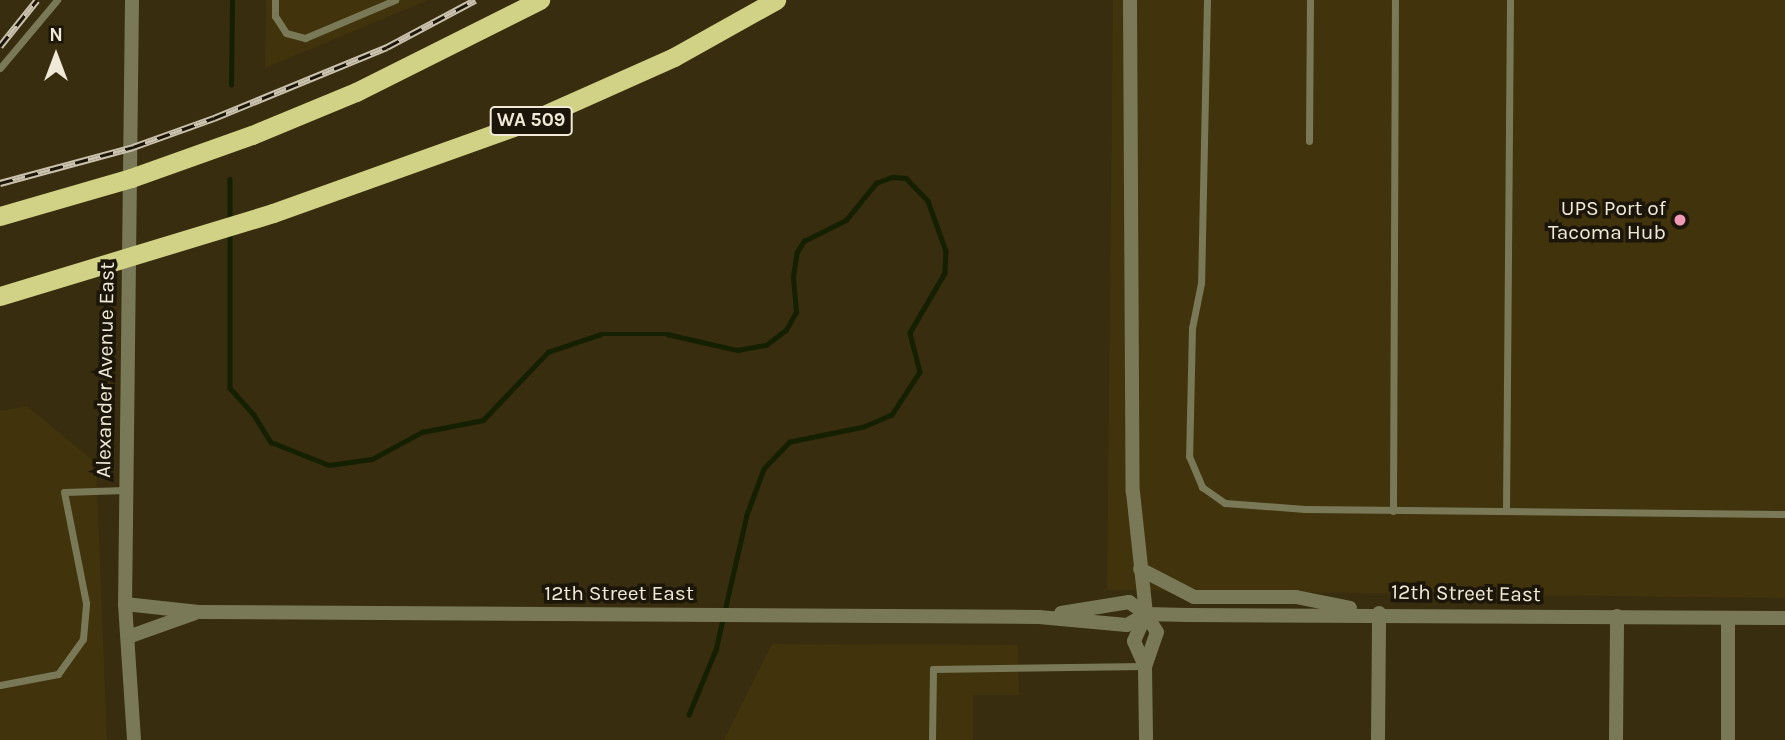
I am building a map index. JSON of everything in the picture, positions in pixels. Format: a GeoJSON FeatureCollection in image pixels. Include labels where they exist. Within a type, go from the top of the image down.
{"type":"FeatureCollection","features":[{"type":"Feature","properties":{"kind":"highway"},"geometry":{"type":"LineString","coordinates":[[0,216],[131,178],[356,92],[540,0]]}},
{"type":"Feature","properties":{"kind":"highway","name":"WA 509"},"geometry":{"type":"LineString","coordinates":[[0,296],[273,213],[569,106],[674,57],[776,0]]}},
{"type":"Feature","properties":{"kind":"street","name":"Alexander Avenue East"},"geometry":{"type":"LineString","coordinates":[[132,0],[125,604],[134,740]]}},
{"type":"Feature","properties":{"kind":"street"},"geometry":{"type":"LineString","coordinates":[[1130,0],[1133,492],[1146,614],[1157,632],[1145,666],[1146,740]]}},
{"type":"Feature","properties":{"kind":"street"},"geometry":{"type":"LineString","coordinates":[[1140,569],[1194,597],[1296,597],[1379,613],[1378,740]]}},
{"type":"Feature","properties":{"kind":"street","name":"12th Street East"},"geometry":{"type":"LineString","coordinates":[[1039,617],[1129,603],[1146,614]]}},
{"type":"Feature","properties":{"kind":"street","name":"12th Street East"},"geometry":{"type":"LineString","coordinates":[[125,604],[199,612],[1039,617],[1127,625],[1146,614],[1379,613],[1785,618]]}},
{"type":"Feature","properties":{"kind":"street","name":"12th Street East"},"geometry":{"type":"LineString","coordinates":[[128,637],[199,612]]}},
{"type":"Feature","properties":{"kind":"street"},"geometry":{"type":"LineString","coordinates":[[1145,666],[1134,641],[1146,614]]}},
{"type":"Feature","properties":{"kind":"street"},"geometry":{"type":"LineString","coordinates":[[1616,740],[1617,616]]}},
{"type":"Feature","properties":{"kind":"street"},"geometry":{"type":"LineString","coordinates":[[1728,618],[1728,740]]}},
{"type":"Feature","properties":{"kind":"lane"},"geometry":{"type":"LineString","coordinates":[[0,68],[57,0]]}},
{"type":"Feature","properties":{"kind":"lane"},"geometry":{"type":"LineString","coordinates":[[275,0],[275,16],[286,33],[305,38],[395,0]]}},
{"type":"Feature","properties":{"kind":"lane"},"geometry":{"type":"LineString","coordinates":[[1207,0],[1201,283],[1192,328],[1189,456],[1202,487],[1225,503],[1393,511],[1785,514]]}},
{"type":"Feature","properties":{"kind":"lane"},"geometry":{"type":"LineString","coordinates":[[1308,141],[1310,0]]}},
{"type":"Feature","properties":{"kind":"lane"},"geometry":{"type":"LineString","coordinates":[[1393,511],[1395,0]]}},
{"type":"Feature","properties":{"kind":"lane"},"geometry":{"type":"LineString","coordinates":[[1506,511],[1510,0]]}},
{"type":"Feature","properties":{"kind":"lane"},"geometry":{"type":"LineString","coordinates":[[0,685],[58,674],[83,639],[86,603],[64,492],[125,489]]}},
{"type":"Feature","properties":{"kind":"lane"},"geometry":{"type":"LineString","coordinates":[[932,740],[933,669],[1145,666]]}},
{"type":"Feature","properties":{"kind":"shaded area"},"geometry":{"type":"Polygon","coordinates":[[[266,0],[428,0],[265,68],[266,0]]]}},
{"type":"Feature","properties":{"kind":"shaded area"},"geometry":{"type":"Polygon","coordinates":[[[1113,0],[1785,0],[1785,598],[1107,590],[1113,0]]]}},
{"type":"Feature","properties":{"kind":"shaded area"},"geometry":{"type":"Polygon","coordinates":[[[27,406],[96,463],[107,740],[0,740],[0,411],[27,406]]]}},
{"type":"Feature","properties":{"kind":"shaded area"},"geometry":{"type":"Polygon","coordinates":[[[772,644],[1018,645],[1019,695],[973,695],[973,740],[724,740],[772,644]]]}},
{"type":"Feature","properties":{"kind":"waterway"},"geometry":{"type":"LineString","coordinates":[[231,85],[232,0]]}},
{"type":"Feature","properties":{"kind":"waterway"},"geometry":{"type":"LineString","coordinates":[[230,230],[230,388],[254,415],[271,442],[329,465],[372,459],[422,432],[483,420],[548,352],[601,334],[667,334],[737,350],[766,345],[786,330],[796,312],[793,276],[797,252],[804,241],[846,220],[876,183],[892,177],[906,178],[928,201],[946,251],[945,273],[910,333],[920,372],[892,415],[864,427],[790,442],[764,469],[747,515],[716,650],[689,715]]}},
{"type":"Feature","properties":{"kind":"waterway"},"geometry":{"type":"LineString","coordinates":[[230,179],[230,221]]}},
{"type":"Feature","properties":{"kind":"railway"},"geometry":{"type":"LineString","coordinates":[[0,46],[37,0]]}},
{"type":"Feature","properties":{"kind":"railway"},"geometry":{"type":"LineString","coordinates":[[0,183],[133,147],[214,118],[387,47],[475,0]]}},
{"type":"Feature","properties":{"kind":"place","name":"UPS Port of Tacoma Hub"},"geometry":{"type":"Point","coordinates":[1680,220]}}]}
